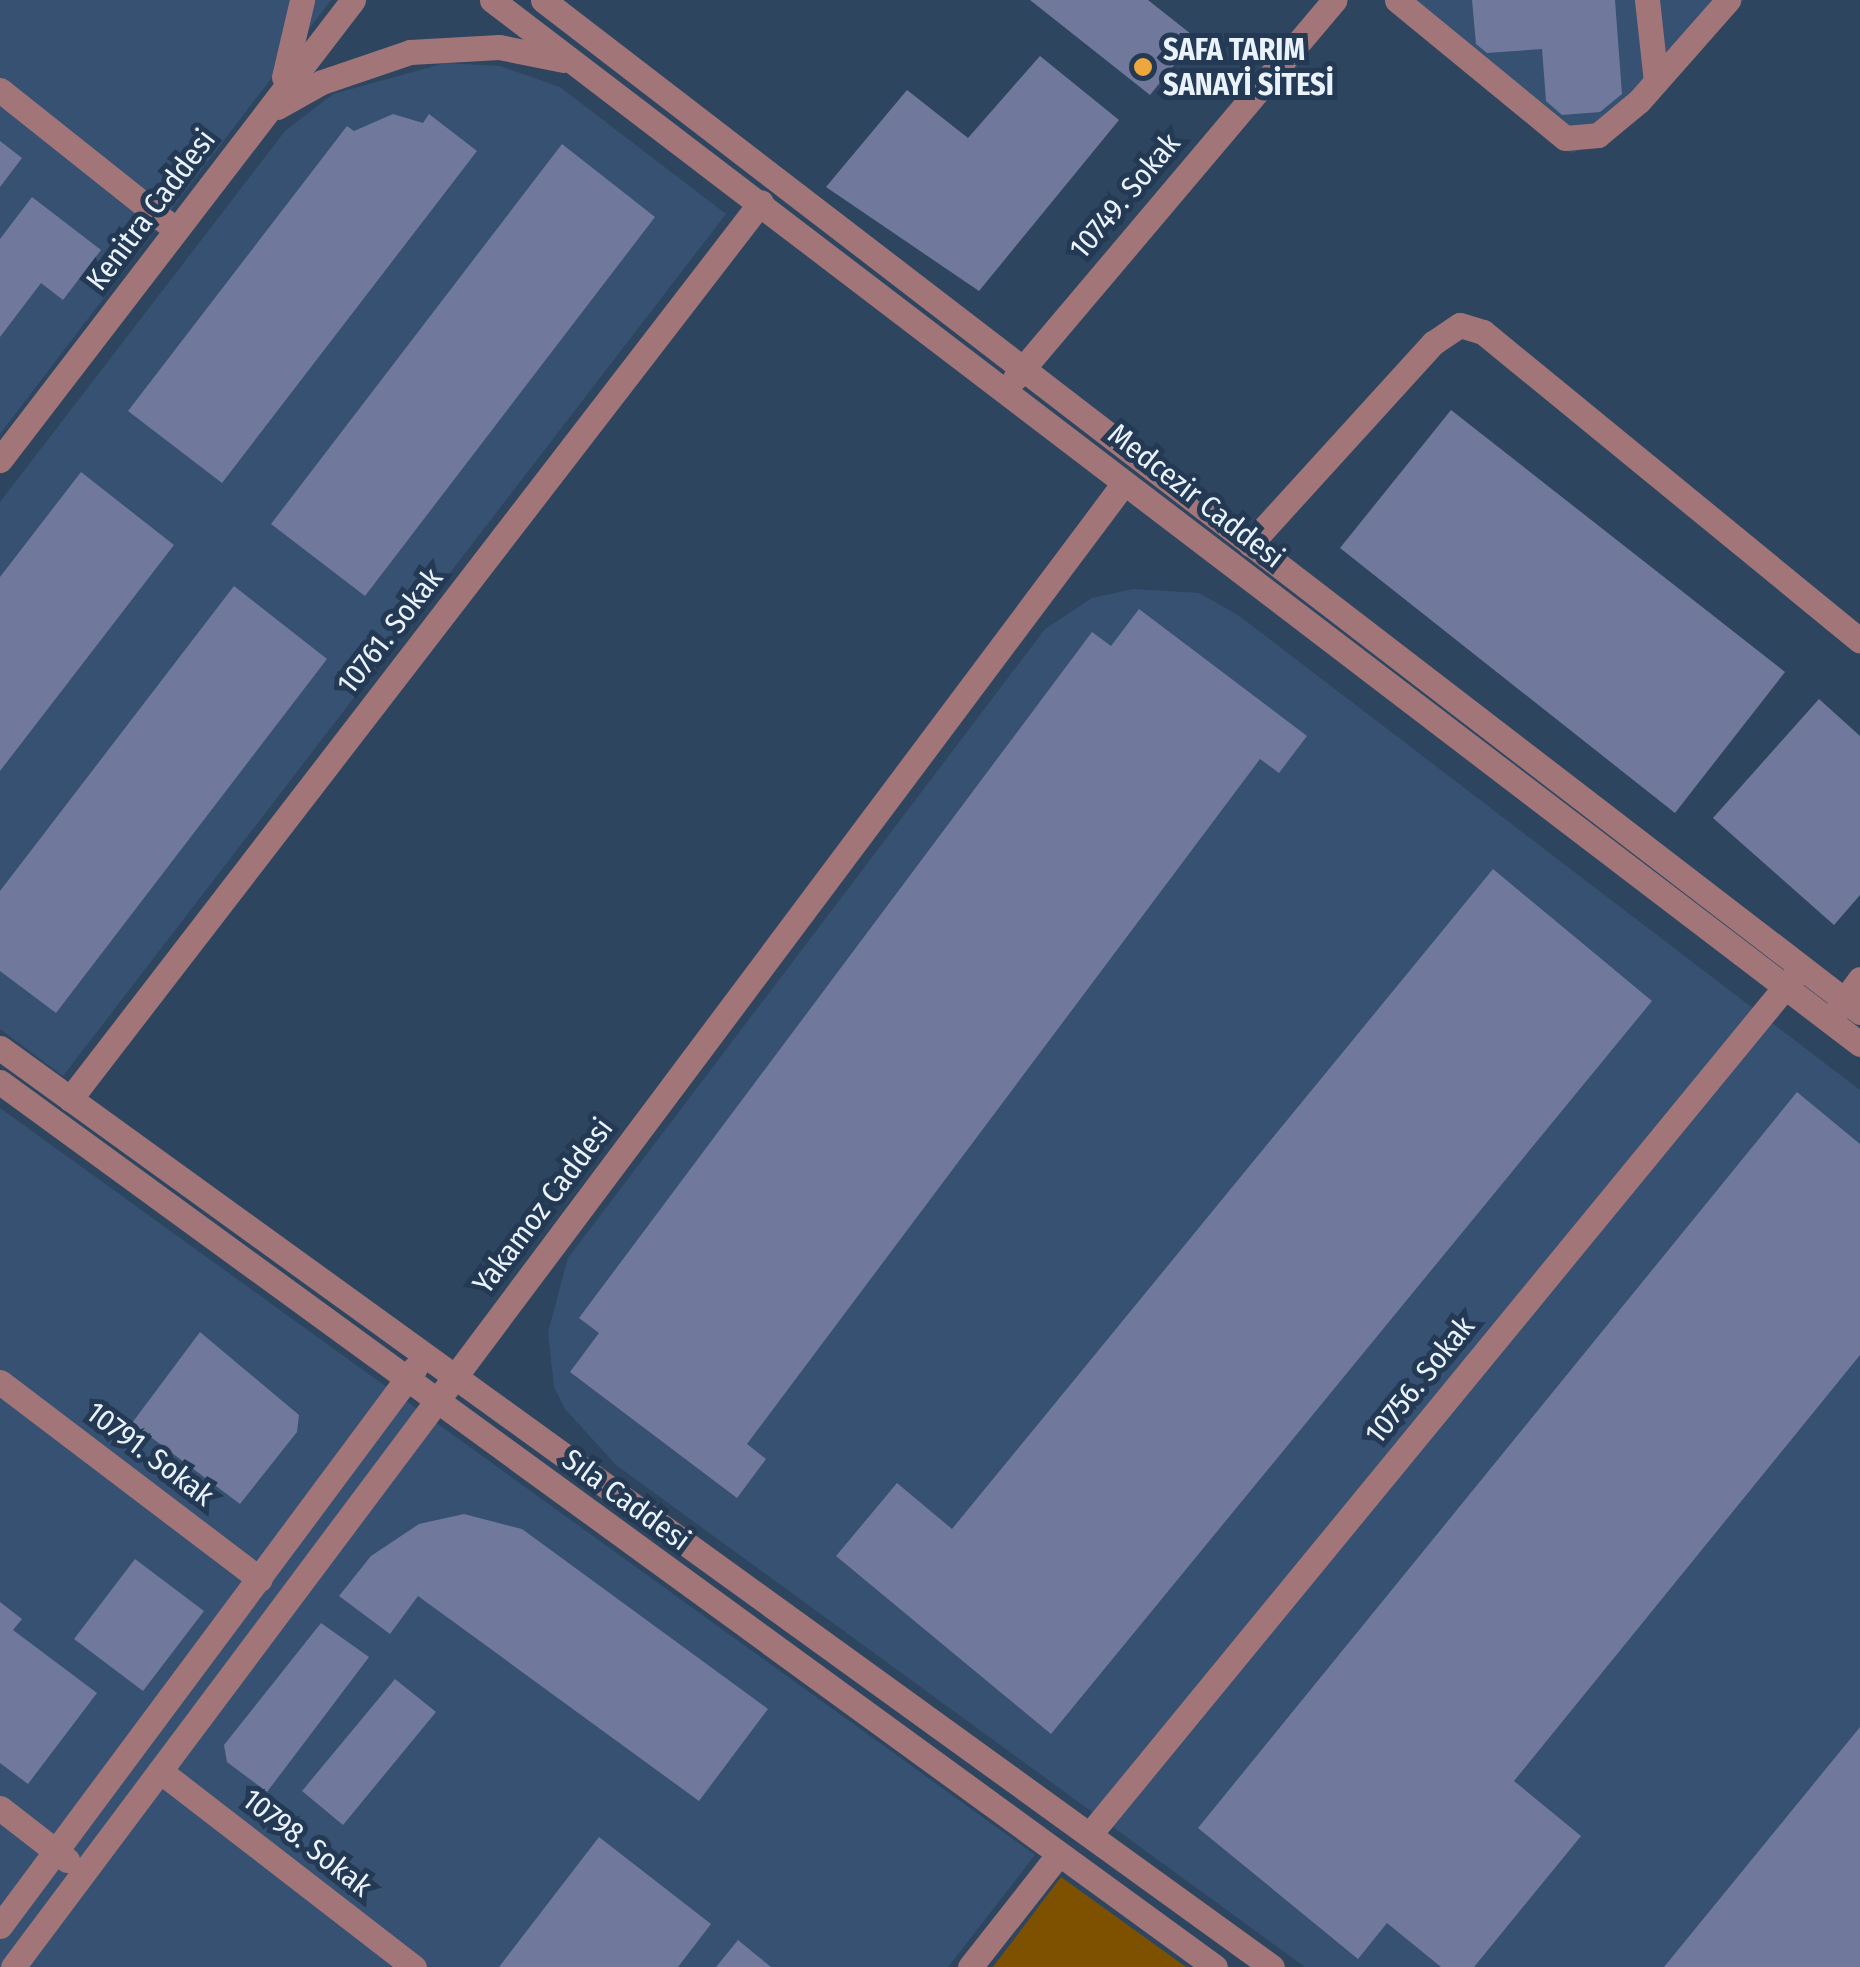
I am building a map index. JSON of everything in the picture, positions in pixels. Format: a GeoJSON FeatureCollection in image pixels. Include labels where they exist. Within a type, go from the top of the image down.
{"type":"FeatureCollection","features":[{"type":"Feature","properties":{"kind":"street"},"geometry":{"type":"LineString","coordinates":[[264,115],[286,74],[302,0]]}},
{"type":"Feature","properties":{"kind":"street","name":"Kenitra Caddesi"},"geometry":{"type":"LineString","coordinates":[[0,460],[353,0]]}},
{"type":"Feature","properties":{"kind":"street","name":"Medcezir Caddesi"},"geometry":{"type":"LineString","coordinates":[[492,0],[1124,482],[1792,978],[1854,996]]}},
{"type":"Feature","properties":{"kind":"street","name":"Medcezir Caddesi"},"geometry":{"type":"LineString","coordinates":[[543,0],[1250,544],[1792,978],[1830,1022],[1860,1044]]}},
{"type":"Feature","properties":{"kind":"street","name":"10749. Sokak"},"geometry":{"type":"LineString","coordinates":[[1006,390],[1334,0]]}},
{"type":"Feature","properties":{"kind":"street"},"geometry":{"type":"LineString","coordinates":[[1398,0],[1565,138],[1598,135],[1656,82],[1728,0]]}},
{"type":"Feature","properties":{"kind":"street"},"geometry":{"type":"LineString","coordinates":[[1647,0],[1656,82]]}},
{"type":"Feature","properties":{"kind":"street"},"geometry":{"type":"LineString","coordinates":[[264,115],[322,82],[410,52],[499,48],[575,63]]}},
{"type":"Feature","properties":{"kind":"street"},"geometry":{"type":"LineString","coordinates":[[0,90],[176,230]]}},
{"type":"Feature","properties":{"kind":"street","name":"10761. Sokak"},"geometry":{"type":"LineString","coordinates":[[70,1099],[761,202]]}},
{"type":"Feature","properties":{"kind":"street"},"geometry":{"type":"LineString","coordinates":[[1250,544],[1434,343],[1460,325],[1483,332],[1860,642]]}},
{"type":"Feature","properties":{"kind":"street","name":"Yakamoz Caddesi"},"geometry":{"type":"LineString","coordinates":[[12,1967],[1124,482]]}},
{"type":"Feature","properties":{"kind":"street","name":"10756. Sokak"},"geometry":{"type":"LineString","coordinates":[[1090,1834],[1792,978]]}},
{"type":"Feature","properties":{"kind":"street"},"geometry":{"type":"LineString","coordinates":[[1830,1022],[1854,996]]}},
{"type":"Feature","properties":{"kind":"street"},"geometry":{"type":"LineString","coordinates":[[0,1048],[428,1352],[1272,1967]]}},
{"type":"Feature","properties":{"kind":"street","name":"Sıla Caddesi"},"geometry":{"type":"LineString","coordinates":[[0,1082],[1216,1967]]}},
{"type":"Feature","properties":{"kind":"street"},"geometry":{"type":"LineString","coordinates":[[0,1926],[428,1352]]}},
{"type":"Feature","properties":{"kind":"street","name":"10791. Sokak"},"geometry":{"type":"LineString","coordinates":[[0,1382],[260,1579]]}},
{"type":"Feature","properties":{"kind":"street","name":"10798. Sokak"},"geometry":{"type":"LineString","coordinates":[[160,1770],[414,1967]]}},
{"type":"Feature","properties":{"kind":"street"},"geometry":{"type":"LineString","coordinates":[[0,1808],[84,1873]]}},
{"type":"Feature","properties":{"kind":"street"},"geometry":{"type":"LineString","coordinates":[[970,1967],[1058,1854]]}},
{"type":"Feature","properties":{"kind":"shaded area"},"geometry":{"type":"Polygon","coordinates":[[[0,0],[331,0],[0,434],[0,0]]]}},
{"type":"Feature","properties":{"kind":"shaded area"},"geometry":{"type":"Polygon","coordinates":[[[1391,0],[1744,0],[1640,117],[1573,153],[1560,149],[1391,0]]]}},
{"type":"Feature","properties":{"kind":"shaded area"},"geometry":{"type":"Polygon","coordinates":[[[445,63],[500,66],[560,87],[726,214],[63,1076],[0,1029],[0,502],[285,131],[333,94],[445,63]]]}},
{"type":"Feature","properties":{"kind":"shaded area"},"geometry":{"type":"Polygon","coordinates":[[[1133,589],[1199,593],[1238,615],[1860,1090],[1860,1967],[1305,1967],[616,1465],[565,1409],[554,1387],[548,1332],[568,1258],[1045,629],[1092,598],[1133,589]]]}},
{"type":"Feature","properties":{"kind":"shaded area"},"geometry":{"type":"Polygon","coordinates":[[[0,1108],[1035,1855],[948,1967],[0,1967],[0,1108]]]}},
{"type":"Feature","properties":{"kind":"shaded area"},"geometry":{"type":"Polygon","coordinates":[[[1061,1877],[1186,1967],[993,1967],[1061,1877]]]}},
{"type":"Feature","properties":{"kind":"building","name":"SAFA TARIM SANAYİ SİTESİ"},"geometry":{"type":"Polygon","coordinates":[[[1030,0],[1148,0],[1196,38],[1150,95],[1030,0]]]}},
{"type":"Feature","properties":{"kind":"building"},"geometry":{"type":"Polygon","coordinates":[[[1472,0],[1615,0],[1622,94],[1600,112],[1562,115],[1546,101],[1542,49],[1487,53],[1476,44],[1472,0]]]}},
{"type":"Feature","properties":{"kind":"building"},"geometry":{"type":"Polygon","coordinates":[[[1040,56],[1119,120],[979,291],[826,187],[907,90],[968,138],[1040,56]]]}},
{"type":"Feature","properties":{"kind":"building"},"geometry":{"type":"Polygon","coordinates":[[[393,114],[423,123],[429,114],[477,151],[222,483],[128,411],[347,126],[354,131],[393,114]]]}},
{"type":"Feature","properties":{"kind":"building"},"geometry":{"type":"Polygon","coordinates":[[[0,141],[22,158],[0,187],[0,141]]]}},
{"type":"Feature","properties":{"kind":"building"},"geometry":{"type":"Polygon","coordinates":[[[562,144],[655,217],[365,596],[271,524],[562,144]]]}},
{"type":"Feature","properties":{"kind":"building"},"geometry":{"type":"Polygon","coordinates":[[[32,197],[101,250],[63,300],[41,283],[0,337],[0,239],[32,197]]]}},
{"type":"Feature","properties":{"kind":"building"},"geometry":{"type":"Polygon","coordinates":[[[1451,410],[1785,672],[1675,813],[1340,548],[1451,410]]]}},
{"type":"Feature","properties":{"kind":"building"},"geometry":{"type":"Polygon","coordinates":[[[81,472],[174,545],[0,771],[0,577],[81,472]]]}},
{"type":"Feature","properties":{"kind":"building"},"geometry":{"type":"Polygon","coordinates":[[[234,586],[327,659],[56,1013],[0,971],[0,891],[234,586]]]}},
{"type":"Feature","properties":{"kind":"building"},"geometry":{"type":"Polygon","coordinates":[[[1139,609],[1307,736],[1279,773],[1260,759],[747,1444],[766,1459],[737,1498],[570,1372],[599,1333],[579,1318],[1092,632],[1111,646],[1139,609]]]}},
{"type":"Feature","properties":{"kind":"building"},"geometry":{"type":"Polygon","coordinates":[[[1819,699],[1860,736],[1860,895],[1834,925],[1713,818],[1819,699]]]}},
{"type":"Feature","properties":{"kind":"building"},"geometry":{"type":"Polygon","coordinates":[[[1493,869],[1652,1001],[1051,1734],[836,1556],[897,1483],[952,1529],[1493,869]]]}},
{"type":"Feature","properties":{"kind":"building"},"geometry":{"type":"Polygon","coordinates":[[[1797,1092],[1860,1144],[1860,1355],[1514,1781],[1581,1836],[1474,1967],[1441,1967],[1387,1923],[1358,1959],[1198,1828],[1797,1092]]]}},
{"type":"Feature","properties":{"kind":"building"},"geometry":{"type":"Polygon","coordinates":[[[200,1332],[299,1415],[297,1432],[240,1504],[132,1423],[200,1332]]]}},
{"type":"Feature","properties":{"kind":"building"},"geometry":{"type":"Polygon","coordinates":[[[464,1514],[522,1529],[768,1709],[699,1801],[418,1596],[390,1634],[339,1596],[371,1556],[419,1524],[464,1514]]]}},
{"type":"Feature","properties":{"kind":"building"},"geometry":{"type":"Polygon","coordinates":[[[135,1559],[204,1611],[143,1691],[74,1639],[135,1559]]]}},
{"type":"Feature","properties":{"kind":"building"},"geometry":{"type":"Polygon","coordinates":[[[0,1602],[22,1619],[13,1630],[97,1693],[28,1784],[0,1763],[0,1602]]]}},
{"type":"Feature","properties":{"kind":"building"},"geometry":{"type":"Polygon","coordinates":[[[321,1623],[369,1657],[267,1792],[227,1762],[224,1745],[321,1623]]]}},
{"type":"Feature","properties":{"kind":"building"},"geometry":{"type":"Polygon","coordinates":[[[395,1679],[436,1712],[343,1825],[302,1791],[395,1679]]]}},
{"type":"Feature","properties":{"kind":"building"},"geometry":{"type":"Polygon","coordinates":[[[1860,1727],[1860,1967],[1664,1967],[1860,1727]]]}},
{"type":"Feature","properties":{"kind":"building"},"geometry":{"type":"Polygon","coordinates":[[[599,1837],[711,1924],[678,1967],[499,1967],[599,1837]]]}},
{"type":"Feature","properties":{"kind":"building"},"geometry":{"type":"Polygon","coordinates":[[[738,1940],[771,1967],[716,1967],[738,1940]]]}},
{"type":"Feature","properties":{"kind":"place","name":"SAFA TARIM SANAYİ SİTESİ"},"geometry":{"type":"Point","coordinates":[1143,67]}}]}
